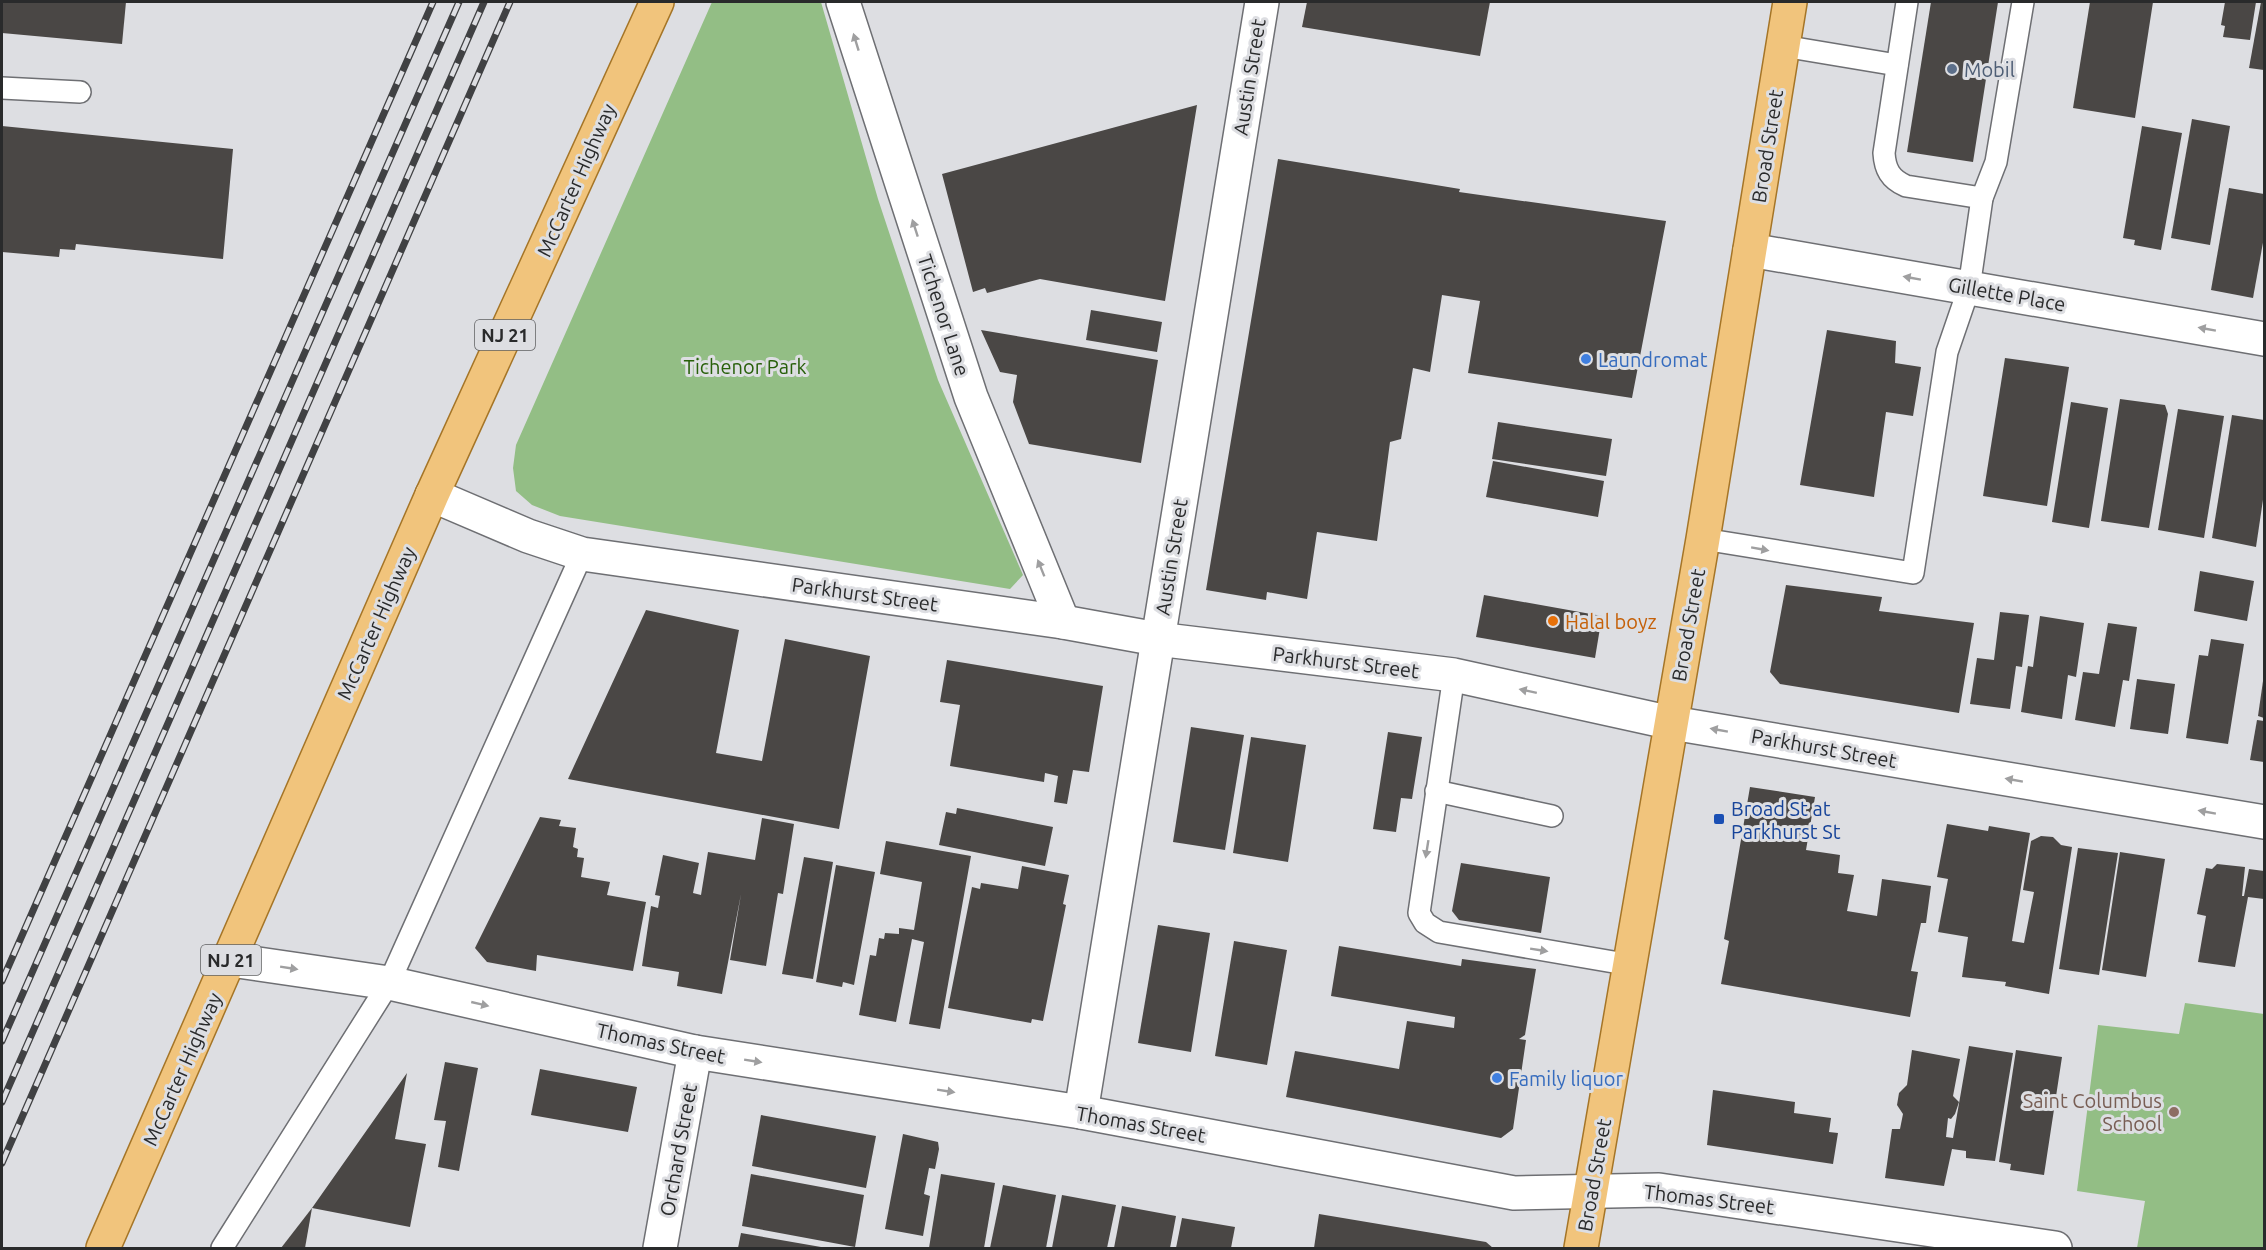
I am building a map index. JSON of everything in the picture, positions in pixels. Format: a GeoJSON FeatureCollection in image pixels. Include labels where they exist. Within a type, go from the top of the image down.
{"type":"FeatureCollection","features":[{"type":"Feature","properties":{"kind":"main road","name":"McCarter Highway"},"geometry":{"type":"LineString","coordinates":[[102,1248],[231,960],[432,495],[657,2]]}},
{"type":"Feature","properties":{"kind":"main road","name":"Broad Street"},"geometry":{"type":"LineString","coordinates":[[1581,1248],[1703,539],[1790,2]]}},
{"type":"Feature","properties":{"kind":"street","name":"Tichenor Lane"},"geometry":{"type":"LineString","coordinates":[[843,2],[971,398],[1063,622]]}},
{"type":"Feature","properties":{"kind":"street","name":"Austin Street"},"geometry":{"type":"LineString","coordinates":[[1081,1112],[1262,2]]}},
{"type":"Feature","properties":{"kind":"street","name":"Gillette Place"},"geometry":{"type":"LineString","coordinates":[[1750,250],[2265,339]]}},
{"type":"Feature","properties":{"kind":"street","name":"Parkhurst Street"},"geometry":{"type":"LineString","coordinates":[[432,495],[528,536],[582,554],[1063,622],[1157,639],[1454,675],[1672,723],[2265,822]]}},
{"type":"Feature","properties":{"kind":"street","name":"Thomas Street"},"geometry":{"type":"LineString","coordinates":[[231,960],[389,983],[695,1052],[1081,1112],[1514,1193],[1659,1190],[2055,1248]]}},
{"type":"Feature","properties":{"kind":"street","name":"Orchard Street"},"geometry":{"type":"LineString","coordinates":[[660,1248],[695,1052]]}},
{"type":"Feature","properties":{"kind":"lane"},"geometry":{"type":"LineString","coordinates":[[1907,2],[1884,153],[1890,175],[1906,186],[1982,198]]}},
{"type":"Feature","properties":{"kind":"lane"},"geometry":{"type":"LineString","coordinates":[[1703,539],[1914,573],[1947,352],[1969,288],[1982,198],[1996,162],[2023,2]]}},
{"type":"Feature","properties":{"kind":"lane"},"geometry":{"type":"LineString","coordinates":[[1783,46],[1897,65]]}},
{"type":"Feature","properties":{"kind":"lane"},"geometry":{"type":"LineString","coordinates":[[2,87],[80,92]]}},
{"type":"Feature","properties":{"kind":"lane"},"geometry":{"type":"LineString","coordinates":[[222,1248],[389,983],[582,554]]}},
{"type":"Feature","properties":{"kind":"lane"},"geometry":{"type":"LineString","coordinates":[[1454,675],[1419,914],[1425,923],[1439,932],[1478,941],[1631,965]]}},
{"type":"Feature","properties":{"kind":"lane"},"geometry":{"type":"LineString","coordinates":[[1436,791],[1552,816]]}},
{"type":"Feature","properties":{"kind":"green space","name":"Tichenor Park"},"geometry":{"type":"Polygon","coordinates":[[[712,2],[821,2],[878,199],[938,380],[1023,575],[1010,589],[560,516],[532,505],[516,491],[513,468],[516,445],[712,2]]]}},
{"type":"Feature","properties":{"kind":"green space","name":"Saint Columbus School"},"geometry":{"type":"Polygon","coordinates":[[[2185,1003],[2264,1014],[2264,1248],[2137,1248],[2145,1201],[2077,1191],[2098,1025],[2179,1034],[2185,1003]]]}},
{"type":"Feature","properties":{"kind":"building"},"geometry":{"type":"Polygon","coordinates":[[[2,2],[126,2],[122,44],[2,33],[2,2]]]}},
{"type":"Feature","properties":{"kind":"building"},"geometry":{"type":"Polygon","coordinates":[[[1307,2],[1490,2],[1480,56],[1302,27],[1307,2]]]}},
{"type":"Feature","properties":{"kind":"building"},"geometry":{"type":"Polygon","coordinates":[[[1931,2],[1998,2],[1973,162],[1907,152],[1931,2]]]}},
{"type":"Feature","properties":{"kind":"building"},"geometry":{"type":"Polygon","coordinates":[[[2090,2],[2153,2],[2135,118],[2073,108],[2090,2]]]}},
{"type":"Feature","properties":{"kind":"building"},"geometry":{"type":"Polygon","coordinates":[[[2225,2],[2256,2],[2250,40],[2223,37],[2225,26],[2221,25],[2225,2]]]}},
{"type":"Feature","properties":{"kind":"building"},"geometry":{"type":"Polygon","coordinates":[[[2261,2],[2264,2],[2264,70],[2249,68],[2261,2]]]}},
{"type":"Feature","properties":{"kind":"building"},"geometry":{"type":"Polygon","coordinates":[[[1197,105],[1165,301],[1040,279],[987,293],[985,288],[973,292],[942,174],[1197,105]]]}},
{"type":"Feature","properties":{"kind":"building"},"geometry":{"type":"Polygon","coordinates":[[[2192,119],[2230,126],[2210,245],[2171,238],[2192,119]]]}},
{"type":"Feature","properties":{"kind":"building"},"geometry":{"type":"Polygon","coordinates":[[[2,126],[233,149],[223,259],[76,244],[75,250],[60,249],[59,257],[2,252],[2,126]]]}},
{"type":"Feature","properties":{"kind":"building"},"geometry":{"type":"Polygon","coordinates":[[[2142,126],[2182,133],[2161,250],[2134,245],[2135,240],[2123,238],[2142,126]]]}},
{"type":"Feature","properties":{"kind":"building"},"geometry":{"type":"Polygon","coordinates":[[[1278,159],[1460,189],[1459,192],[1666,221],[1632,398],[1468,373],[1480,301],[1442,295],[1430,372],[1413,368],[1401,439],[1390,442],[1377,541],[1317,532],[1307,599],[1267,592],[1266,600],[1206,590],[1278,159]]]}},
{"type":"Feature","properties":{"kind":"building"},"geometry":{"type":"Polygon","coordinates":[[[2229,188],[2264,194],[2264,237],[2253,298],[2211,290],[2229,188]]]}},
{"type":"Feature","properties":{"kind":"building"},"geometry":{"type":"Polygon","coordinates":[[[1091,310],[1162,322],[1157,352],[1086,340],[1091,310]]]}},
{"type":"Feature","properties":{"kind":"building"},"geometry":{"type":"Polygon","coordinates":[[[981,330],[1158,360],[1141,463],[1029,444],[1013,402],[1017,375],[1000,372],[981,330]]]}},
{"type":"Feature","properties":{"kind":"building"},"geometry":{"type":"Polygon","coordinates":[[[1827,330],[1896,341],[1895,363],[1921,367],[1913,416],[1886,412],[1874,497],[1800,485],[1827,330]]]}},
{"type":"Feature","properties":{"kind":"building"},"geometry":{"type":"Polygon","coordinates":[[[2005,358],[2069,367],[2047,506],[1983,496],[2005,358]]]}},
{"type":"Feature","properties":{"kind":"building"},"geometry":{"type":"Polygon","coordinates":[[[2120,399],[2165,405],[2168,414],[2149,528],[2101,521],[2120,399]]]}},
{"type":"Feature","properties":{"kind":"building"},"geometry":{"type":"Polygon","coordinates":[[[2071,402],[2108,408],[2089,528],[2052,522],[2071,402]]]}},
{"type":"Feature","properties":{"kind":"building"},"geometry":{"type":"Polygon","coordinates":[[[2178,409],[2224,416],[2204,538],[2158,530],[2178,409]]]}},
{"type":"Feature","properties":{"kind":"building"},"geometry":{"type":"Polygon","coordinates":[[[2232,415],[2264,420],[2264,493],[2256,547],[2212,538],[2232,415]]]}},
{"type":"Feature","properties":{"kind":"building"},"geometry":{"type":"Polygon","coordinates":[[[1498,422],[1612,439],[1606,476],[1492,459],[1498,422]]]}},
{"type":"Feature","properties":{"kind":"building"},"geometry":{"type":"Polygon","coordinates":[[[1493,461],[1604,481],[1598,517],[1486,497],[1493,461]]]}},
{"type":"Feature","properties":{"kind":"building"},"geometry":{"type":"Polygon","coordinates":[[[2200,571],[2254,581],[2247,621],[2194,611],[2200,571]]]}},
{"type":"Feature","properties":{"kind":"building"},"geometry":{"type":"Polygon","coordinates":[[[1786,585],[1882,597],[1879,611],[1974,623],[1959,713],[1780,684],[1770,672],[1786,585]]]}},
{"type":"Feature","properties":{"kind":"building"},"geometry":{"type":"Polygon","coordinates":[[[1484,595],[1602,616],[1595,658],[1476,637],[1484,595]]]}},
{"type":"Feature","properties":{"kind":"building"},"geometry":{"type":"Polygon","coordinates":[[[646,610],[739,630],[716,753],[762,761],[785,639],[870,656],[839,829],[568,779],[646,610]]]}},
{"type":"Feature","properties":{"kind":"building"},"geometry":{"type":"Polygon","coordinates":[[[2000,612],[2029,615],[2022,667],[2016,666],[2010,709],[1970,704],[1977,658],[1994,660],[2000,612]]]}},
{"type":"Feature","properties":{"kind":"building"},"geometry":{"type":"Polygon","coordinates":[[[2040,616],[2084,623],[2076,677],[2068,675],[2062,719],[2021,712],[2028,666],[2033,667],[2040,616]]]}},
{"type":"Feature","properties":{"kind":"building"},"geometry":{"type":"Polygon","coordinates":[[[2108,623],[2137,627],[2129,681],[2123,680],[2115,727],[2075,720],[2083,672],[2099,674],[2108,623]]]}},
{"type":"Feature","properties":{"kind":"building"},"geometry":{"type":"Polygon","coordinates":[[[2211,639],[2244,644],[2228,744],[2186,738],[2199,655],[2208,656],[2211,639]]]}},
{"type":"Feature","properties":{"kind":"building"},"geometry":{"type":"Polygon","coordinates":[[[947,660],[1103,686],[1089,772],[1073,770],[1067,804],[1054,802],[1058,776],[1045,773],[1044,782],[950,766],[960,705],[940,702],[947,660]]]}},
{"type":"Feature","properties":{"kind":"building"},"geometry":{"type":"Polygon","coordinates":[[[2137,679],[2175,684],[2168,734],[2130,729],[2137,679]]]}},
{"type":"Feature","properties":{"kind":"building"},"geometry":{"type":"Polygon","coordinates":[[[2264,681],[2264,718],[2258,716],[2264,681]]]}},
{"type":"Feature","properties":{"kind":"building"},"geometry":{"type":"Polygon","coordinates":[[[2257,720],[2264,721],[2264,762],[2250,760],[2257,720]]]}},
{"type":"Feature","properties":{"kind":"building"},"geometry":{"type":"Polygon","coordinates":[[[1191,727],[1244,735],[1225,850],[1173,842],[1191,727]]]}},
{"type":"Feature","properties":{"kind":"building"},"geometry":{"type":"Polygon","coordinates":[[[1388,732],[1422,737],[1412,799],[1401,798],[1396,832],[1373,829],[1388,732]]]}},
{"type":"Feature","properties":{"kind":"building"},"geometry":{"type":"Polygon","coordinates":[[[1251,737],[1306,745],[1288,862],[1233,853],[1251,737]]]}},
{"type":"Feature","properties":{"kind":"building"},"geometry":{"type":"Polygon","coordinates":[[[1750,787],[1815,797],[1806,850],[1840,855],[1838,873],[1854,875],[1847,911],[1877,916],[1882,879],[1931,886],[1926,923],[1921,923],[1911,971],[1918,972],[1910,1017],[1721,984],[1729,941],[1724,939],[1750,787]]]}},
{"type":"Feature","properties":{"kind":"building"},"geometry":{"type":"Polygon","coordinates":[[[957,808],[1053,827],[1045,866],[939,845],[946,812],[956,814],[957,808]]]}},
{"type":"Feature","properties":{"kind":"building"},"geometry":{"type":"Polygon","coordinates":[[[540,817],[561,820],[559,826],[576,828],[573,847],[578,849],[577,857],[584,858],[581,877],[610,882],[607,895],[646,902],[633,971],[537,955],[536,971],[487,962],[475,948],[540,817]]]}},
{"type":"Feature","properties":{"kind":"building"},"geometry":{"type":"Polygon","coordinates":[[[762,818],[794,824],[783,894],[778,893],[766,966],[730,960],[741,894],[722,994],[677,986],[679,972],[642,966],[651,906],[658,908],[660,896],[655,895],[663,855],[699,863],[693,893],[701,895],[708,852],[755,860],[762,818]]]}},
{"type":"Feature","properties":{"kind":"building"},"geometry":{"type":"Polygon","coordinates":[[[1947,824],[1988,831],[1989,826],[2030,833],[2012,941],[2024,943],[2034,892],[2023,890],[2031,841],[2041,836],[2053,837],[2061,845],[2072,847],[2049,994],[2005,986],[2006,982],[1962,977],[1968,937],[1938,932],[1948,879],[1937,877],[1947,824]]]}},
{"type":"Feature","properties":{"kind":"building"},"geometry":{"type":"Polygon","coordinates":[[[886,841],[971,856],[940,1029],[909,1024],[924,942],[912,939],[896,1022],[859,1015],[870,955],[876,956],[879,938],[884,939],[885,933],[899,934],[899,928],[914,930],[922,882],[880,874],[886,841]]]}},
{"type":"Feature","properties":{"kind":"building"},"geometry":{"type":"Polygon","coordinates":[[[2078,848],[2118,853],[2099,975],[2059,969],[2078,848]]]}},
{"type":"Feature","properties":{"kind":"building"},"geometry":{"type":"Polygon","coordinates":[[[2120,852],[2165,859],[2146,977],[2102,970],[2120,852]]]}},
{"type":"Feature","properties":{"kind":"building"},"geometry":{"type":"Polygon","coordinates":[[[804,857],[833,862],[813,979],[782,974],[804,857]]]}},
{"type":"Feature","properties":{"kind":"building"},"geometry":{"type":"Polygon","coordinates":[[[1461,863],[1550,877],[1541,933],[1459,920],[1452,911],[1461,863]]]}},
{"type":"Feature","properties":{"kind":"building"},"geometry":{"type":"Polygon","coordinates":[[[2217,864],[2245,867],[2242,896],[2244,896],[2249,869],[2264,871],[2264,899],[2248,897],[2235,967],[2198,962],[2206,916],[2197,914],[2206,868],[2212,869],[2217,864]]]}},
{"type":"Feature","properties":{"kind":"building"},"geometry":{"type":"Polygon","coordinates":[[[836,865],[875,872],[854,985],[843,982],[842,987],[816,982],[836,865]]]}},
{"type":"Feature","properties":{"kind":"building"},"geometry":{"type":"Polygon","coordinates":[[[1022,866],[1069,875],[1063,904],[1066,905],[1043,1021],[1032,1019],[1031,1023],[948,1008],[972,887],[980,889],[981,883],[1018,889],[1022,866]]]}},
{"type":"Feature","properties":{"kind":"building"},"geometry":{"type":"Polygon","coordinates":[[[1158,925],[1210,933],[1191,1052],[1138,1043],[1158,925]]]}},
{"type":"Feature","properties":{"kind":"building"},"geometry":{"type":"Polygon","coordinates":[[[1234,941],[1287,950],[1267,1065],[1215,1056],[1234,941]]]}},
{"type":"Feature","properties":{"kind":"building"},"geometry":{"type":"Polygon","coordinates":[[[1339,946],[1461,966],[1462,959],[1536,969],[1525,1035],[1519,1039],[1526,1040],[1513,1129],[1501,1138],[1286,1097],[1295,1051],[1399,1069],[1407,1021],[1454,1028],[1455,1017],[1331,996],[1339,946]]]}},
{"type":"Feature","properties":{"kind":"building"},"geometry":{"type":"Polygon","coordinates":[[[1969,1046],[2013,1053],[1995,1161],[1966,1158],[1966,1151],[1952,1149],[1944,1186],[1885,1178],[1892,1129],[1900,1129],[1903,1114],[1897,1105],[1899,1093],[1907,1085],[1912,1050],[1960,1059],[1953,1096],[1959,1102],[1955,1114],[1951,1119],[1948,1118],[1946,1137],[1953,1138],[1969,1046]]]}},
{"type":"Feature","properties":{"kind":"building"},"geometry":{"type":"Polygon","coordinates":[[[2016,1050],[2062,1057],[2044,1175],[2010,1170],[2011,1164],[1999,1162],[2016,1050]]]}},
{"type":"Feature","properties":{"kind":"building"},"geometry":{"type":"Polygon","coordinates":[[[445,1062],[478,1068],[459,1171],[438,1167],[446,1121],[434,1120],[445,1062]]]}},
{"type":"Feature","properties":{"kind":"building"},"geometry":{"type":"Polygon","coordinates":[[[540,1069],[637,1087],[628,1132],[531,1115],[540,1069]]]}},
{"type":"Feature","properties":{"kind":"building"},"geometry":{"type":"Polygon","coordinates":[[[407,1073],[395,1139],[426,1144],[410,1227],[312,1208],[407,1073]]]}},
{"type":"Feature","properties":{"kind":"building"},"geometry":{"type":"Polygon","coordinates":[[[1713,1090],[1795,1102],[1794,1113],[1831,1118],[1829,1132],[1838,1133],[1833,1164],[1707,1145],[1713,1090]]]}},
{"type":"Feature","properties":{"kind":"building"},"geometry":{"type":"Polygon","coordinates":[[[761,1115],[876,1136],[866,1188],[752,1166],[761,1115]]]}},
{"type":"Feature","properties":{"kind":"building"},"geometry":{"type":"Polygon","coordinates":[[[903,1134],[938,1142],[935,1169],[929,1168],[924,1194],[930,1196],[923,1236],[885,1229],[903,1134]]]}},
{"type":"Feature","properties":{"kind":"building"},"geometry":{"type":"Polygon","coordinates":[[[751,1174],[864,1195],[855,1247],[742,1226],[751,1174]]]}},
{"type":"Feature","properties":{"kind":"building"},"geometry":{"type":"Polygon","coordinates":[[[941,1174],[995,1183],[984,1248],[929,1248],[941,1174]]]}},
{"type":"Feature","properties":{"kind":"building"},"geometry":{"type":"Polygon","coordinates":[[[1003,1185],[1056,1195],[1046,1248],[990,1248],[1003,1185]]]}},
{"type":"Feature","properties":{"kind":"building"},"geometry":{"type":"Polygon","coordinates":[[[1062,1195],[1116,1205],[1107,1248],[1052,1248],[1062,1195]]]}},
{"type":"Feature","properties":{"kind":"building"},"geometry":{"type":"Polygon","coordinates":[[[1122,1206],[1176,1216],[1170,1248],[1114,1248],[1122,1206]]]}},
{"type":"Feature","properties":{"kind":"building"},"geometry":{"type":"Polygon","coordinates":[[[312,1208],[305,1248],[281,1248],[312,1208]]]}},
{"type":"Feature","properties":{"kind":"building"},"geometry":{"type":"Polygon","coordinates":[[[1319,1214],[1486,1242],[1493,1248],[1314,1248],[1319,1214]]]}},
{"type":"Feature","properties":{"kind":"building"},"geometry":{"type":"Polygon","coordinates":[[[1182,1218],[1235,1227],[1231,1248],[1176,1248],[1182,1218]]]}},
{"type":"Feature","properties":{"kind":"building"},"geometry":{"type":"Polygon","coordinates":[[[741,1233],[821,1247],[821,1248],[738,1248],[741,1233]]]}},
{"type":"Feature","properties":{"kind":"railway"},"geometry":{"type":"LineString","coordinates":[[2,981],[433,2]]}},
{"type":"Feature","properties":{"kind":"railway"},"geometry":{"type":"LineString","coordinates":[[2,1041],[459,2]]}},
{"type":"Feature","properties":{"kind":"railway"},"geometry":{"type":"LineString","coordinates":[[2,1102],[484,2]]}},
{"type":"Feature","properties":{"kind":"railway"},"geometry":{"type":"LineString","coordinates":[[2,1163],[510,2]]}},
{"type":"Feature","properties":{"kind":"place","name":"Mobil"},"geometry":{"type":"Point","coordinates":[1952,69]}},
{"type":"Feature","properties":{"kind":"place","name":"Laundromat"},"geometry":{"type":"Point","coordinates":[1586,359]}},
{"type":"Feature","properties":{"kind":"place","name":"Halal boyz"},"geometry":{"type":"Point","coordinates":[1553,621]}},
{"type":"Feature","properties":{"kind":"place","name":"Broad St at Parkhurst St"},"geometry":{"type":"Point","coordinates":[1719,819]}},
{"type":"Feature","properties":{"kind":"place","name":"Family liquor"},"geometry":{"type":"Point","coordinates":[1497,1078]}},
{"type":"Feature","properties":{"kind":"place","name":"Saint Columbus School"},"geometry":{"type":"Point","coordinates":[2174,1112]}}]}
